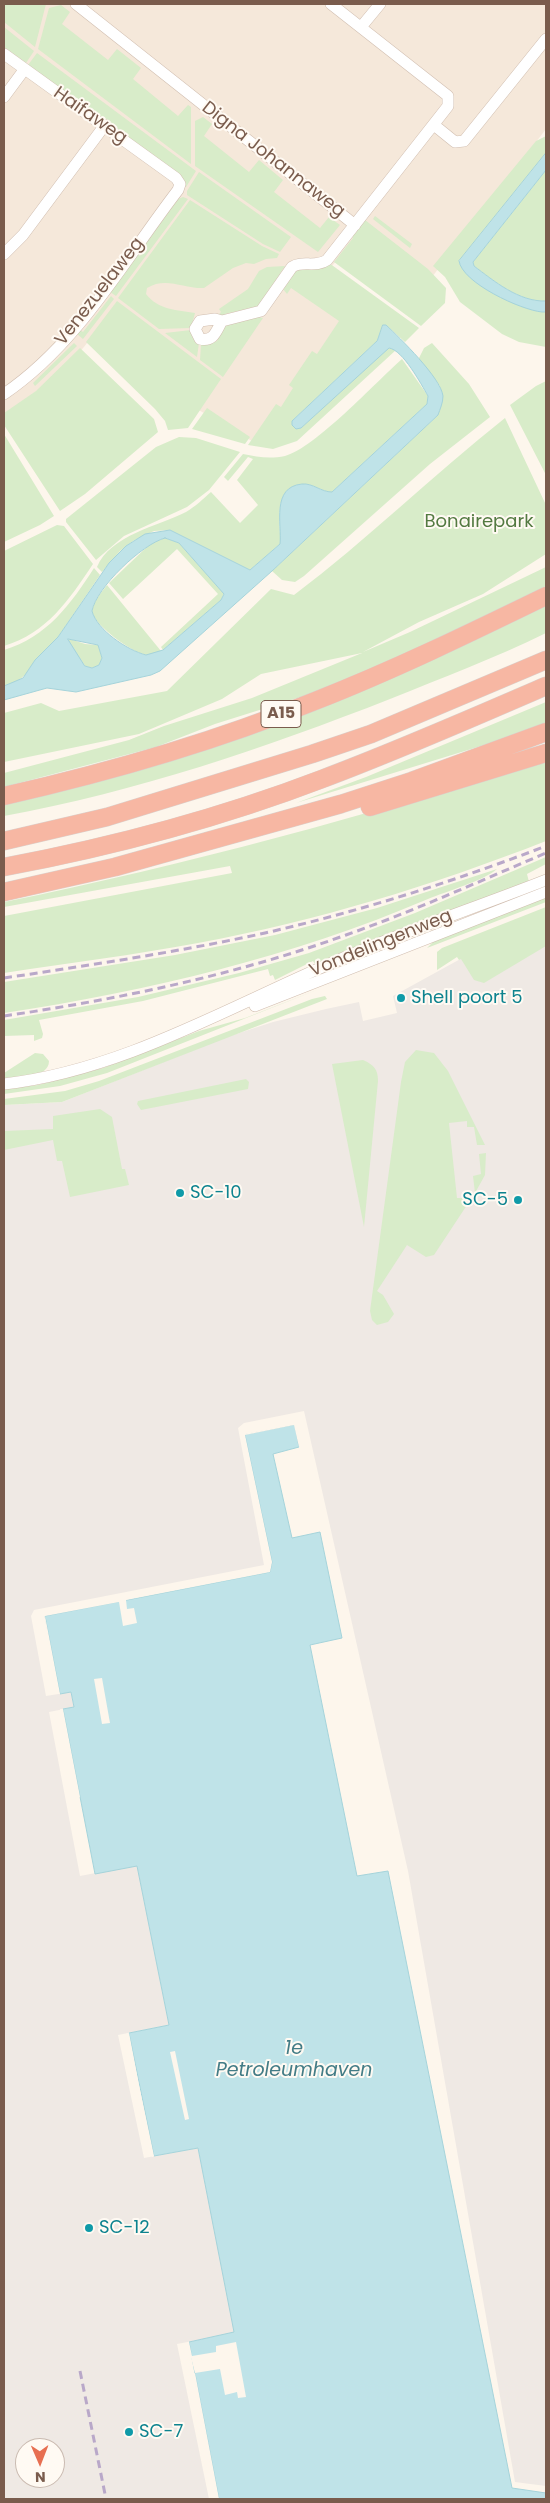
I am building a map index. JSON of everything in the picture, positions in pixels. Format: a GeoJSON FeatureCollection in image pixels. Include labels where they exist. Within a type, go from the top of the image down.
{"type":"FeatureCollection","features":[{"type":"Feature","properties":{"kind":"highway","name":"A15"},"geometry":{"type":"LineString","coordinates":[[4,796],[160,756],[305,705],[414,659],[546,596]]}},
{"type":"Feature","properties":{"kind":"highway"},"geometry":{"type":"LineString","coordinates":[[4,841],[107,817],[372,734],[544,661]]}},
{"type":"Feature","properties":{"kind":"highway"},"geometry":{"type":"LineString","coordinates":[[4,867],[41,860],[195,821],[321,780],[546,686]]}},
{"type":"Feature","properties":{"kind":"highway"},"geometry":{"type":"LineString","coordinates":[[4,892],[115,867],[230,835],[412,781],[546,732]]}},
{"type":"Feature","properties":{"kind":"highway"},"geometry":{"type":"LineString","coordinates":[[195,821],[242,821],[340,795],[508,746]]}},
{"type":"Feature","properties":{"kind":"highway"},"geometry":{"type":"LineString","coordinates":[[230,835],[345,814],[546,753]]}},
{"type":"Feature","properties":{"kind":"street","name":"Digna Johannaweg"},"geometry":{"type":"LineString","coordinates":[[76,4],[355,225],[323,262],[316,265],[296,264],[292,267],[261,311],[222,322]]}},
{"type":"Feature","properties":{"kind":"street"},"geometry":{"type":"LineString","coordinates":[[332,4],[448,96],[448,106],[355,225]]}},
{"type":"Feature","properties":{"kind":"street"},"geometry":{"type":"LineString","coordinates":[[361,27],[380,4]]}},
{"type":"Feature","properties":{"kind":"street"},"geometry":{"type":"LineString","coordinates":[[434,125],[455,142],[464,141],[546,40]]}},
{"type":"Feature","properties":{"kind":"street","name":"Haifaweg"},"geometry":{"type":"LineString","coordinates":[[4,54],[176,178]]}},
{"type":"Feature","properties":{"kind":"street"},"geometry":{"type":"LineString","coordinates":[[4,97],[24,70]]}},
{"type":"Feature","properties":{"kind":"street"},"geometry":{"type":"LineString","coordinates":[[4,254],[23,235],[105,125]]}},
{"type":"Feature","properties":{"kind":"street","name":"Venezuelaweg"},"geometry":{"type":"LineString","coordinates":[[4,394],[30,374],[72,333],[178,190],[180,184],[176,178]]}},
{"type":"Feature","properties":{"kind":"street","name":"Vondelingenweg"},"geometry":{"type":"LineString","coordinates":[[4,1084],[37,1080],[86,1068],[220,1016],[326,965],[546,880]]}},
{"type":"Feature","properties":{"kind":"street","name":"Vondelingenweg"},"geometry":{"type":"LineString","coordinates":[[220,1016],[244,1011],[546,892]]}},
{"type":"Feature","properties":{"kind":"shaded area"},"geometry":{"type":"Polygon","coordinates":[[[4,4],[546,4],[546,129],[432,277],[365,227],[327,272],[346,321],[257,444],[197,409],[118,304],[72,362],[4,418],[4,4]]]}},
{"type":"Feature","properties":{"kind":"shaded area"},"geometry":{"type":"Polygon","coordinates":[[[546,912],[546,2486],[515,2482],[408,1871],[304,1411],[244,1423],[238,1428],[264,1565],[34,1610],[31,1616],[46,1696],[71,1692],[74,1707],[49,1712],[80,1876],[137,1865],[169,2025],[118,2035],[144,2158],[198,2148],[235,2333],[177,2344],[209,2499],[4,2499],[4,1105],[62,1102],[227,1037],[273,1022],[326,1009],[359,1002],[363,1021],[397,1013],[393,996],[546,912]]]}},
{"type":"Feature","properties":{"kind":"green space"},"geometry":{"type":"Polygon","coordinates":[[[4,4],[46,4],[35,47],[4,22],[4,4]]]}},
{"type":"Feature","properties":{"kind":"green space"},"geometry":{"type":"Polygon","coordinates":[[[61,5],[70,12],[62,24],[108,60],[117,49],[141,68],[133,79],[178,116],[188,105],[191,107],[191,164],[38,49],[49,8],[61,5]]]}},
{"type":"Feature","properties":{"kind":"green space"},"geometry":{"type":"Polygon","coordinates":[[[4,27],[34,51],[26,63],[4,47],[4,27]]]}},
{"type":"Feature","properties":{"kind":"green space"},"geometry":{"type":"Polygon","coordinates":[[[37,53],[196,171],[186,187],[28,65],[37,53]]]}},
{"type":"Feature","properties":{"kind":"green space"},"geometry":{"type":"Polygon","coordinates":[[[203,117],[212,124],[204,136],[249,172],[259,160],[283,180],[274,192],[320,228],[329,217],[340,225],[318,252],[195,166],[195,121],[203,117]]]}},
{"type":"Feature","properties":{"kind":"green space"},"geometry":{"type":"Polygon","coordinates":[[[546,136],[546,153],[459,261],[463,269],[482,284],[542,312],[546,312],[546,347],[519,342],[502,334],[460,302],[445,277],[433,266],[536,141],[546,136]]]}},
{"type":"Feature","properties":{"kind":"green space"},"geometry":{"type":"Polygon","coordinates":[[[546,170],[546,301],[526,298],[507,290],[474,266],[473,262],[546,170]]]}},
{"type":"Feature","properties":{"kind":"green space"},"geometry":{"type":"Polygon","coordinates":[[[199,172],[291,237],[280,252],[263,244],[187,195],[187,191],[199,172]]]}},
{"type":"Feature","properties":{"kind":"green space"},"geometry":{"type":"Polygon","coordinates":[[[183,197],[188,199],[116,296],[110,292],[138,254],[140,256],[142,253],[140,251],[178,199],[183,197]]]}},
{"type":"Feature","properties":{"kind":"green space"},"geometry":{"type":"Polygon","coordinates":[[[190,200],[262,246],[279,254],[277,258],[266,259],[254,264],[246,263],[233,268],[204,288],[161,283],[147,288],[146,294],[156,303],[169,308],[195,313],[191,328],[159,329],[118,298],[190,200]]]}},
{"type":"Feature","properties":{"kind":"green space"},"geometry":{"type":"Polygon","coordinates":[[[375,216],[412,244],[410,248],[373,219],[375,216]]]}},
{"type":"Feature","properties":{"kind":"green space"},"geometry":{"type":"Polygon","coordinates":[[[365,220],[428,269],[446,288],[445,303],[421,326],[334,262],[353,238],[351,236],[365,220]]]}},
{"type":"Feature","properties":{"kind":"green space"},"geometry":{"type":"Polygon","coordinates":[[[329,263],[419,328],[405,342],[386,325],[383,326],[377,341],[292,421],[301,428],[385,349],[392,348],[396,350],[297,441],[273,449],[248,445],[276,404],[281,407],[293,388],[289,385],[312,351],[317,354],[339,321],[291,288],[287,294],[283,289],[294,271],[302,268],[324,266],[329,263]]]}},
{"type":"Feature","properties":{"kind":"green space"},"geometry":{"type":"Polygon","coordinates":[[[285,266],[258,308],[255,307],[225,314],[225,317],[219,314],[221,312],[219,309],[248,289],[259,271],[267,267],[285,266]]]}},
{"type":"Feature","properties":{"kind":"green space"},"geometry":{"type":"Polygon","coordinates":[[[111,296],[114,299],[83,339],[77,334],[80,330],[83,332],[111,296]]]}},
{"type":"Feature","properties":{"kind":"green space"},"geometry":{"type":"Polygon","coordinates":[[[117,301],[221,379],[188,428],[168,430],[165,421],[155,409],[86,342],[117,301]]]}},
{"type":"Feature","properties":{"kind":"green space"},"geometry":{"type":"Polygon","coordinates":[[[259,317],[263,318],[223,377],[200,360],[201,344],[208,345],[217,341],[224,326],[259,317]]]}},
{"type":"Feature","properties":{"kind":"green space"},"geometry":{"type":"Polygon","coordinates":[[[191,330],[199,343],[197,357],[165,333],[191,330]]]}},
{"type":"Feature","properties":{"kind":"green space"},"geometry":{"type":"Polygon","coordinates":[[[74,343],[77,346],[35,386],[33,383],[74,343]]]}},
{"type":"Feature","properties":{"kind":"green space"},"geometry":{"type":"Polygon","coordinates":[[[432,343],[469,384],[490,417],[430,464],[304,576],[295,582],[282,580],[272,571],[438,415],[440,386],[418,360],[424,348],[432,343]]]}},
{"type":"Feature","properties":{"kind":"green space"},"geometry":{"type":"Polygon","coordinates":[[[80,348],[154,419],[158,432],[85,494],[60,511],[4,425],[4,413],[36,391],[80,348]]]}},
{"type":"Feature","properties":{"kind":"green space"},"geometry":{"type":"Polygon","coordinates":[[[402,359],[428,396],[427,404],[332,492],[302,484],[292,487],[286,492],[280,508],[280,544],[250,570],[170,530],[154,531],[133,541],[120,551],[102,572],[97,567],[103,556],[124,539],[186,512],[211,492],[240,523],[258,505],[237,480],[253,459],[248,457],[228,481],[224,477],[243,454],[258,457],[274,457],[285,456],[298,450],[328,428],[402,359]]]}},
{"type":"Feature","properties":{"kind":"green space"},"geometry":{"type":"Polygon","coordinates":[[[546,381],[546,475],[510,405],[546,381]]]}},
{"type":"Feature","properties":{"kind":"green space"},"geometry":{"type":"Polygon","coordinates":[[[207,408],[250,437],[245,444],[192,429],[207,408]]]}},
{"type":"Feature","properties":{"kind":"green space","name":"Bonairepark"},"geometry":{"type":"Polygon","coordinates":[[[505,418],[546,505],[546,554],[483,594],[419,622],[363,652],[410,632],[546,567],[546,586],[465,627],[323,690],[215,724],[156,747],[4,787],[4,773],[129,740],[164,726],[252,698],[362,653],[261,674],[222,699],[139,734],[4,762],[4,713],[41,703],[59,711],[167,691],[271,589],[294,595],[348,552],[505,418]]]}},
{"type":"Feature","properties":{"kind":"green space"},"geometry":{"type":"Polygon","coordinates":[[[4,434],[54,516],[40,525],[4,542],[4,434]]]}},
{"type":"Feature","properties":{"kind":"green space"},"geometry":{"type":"Polygon","coordinates":[[[179,437],[196,438],[240,452],[209,490],[187,507],[124,536],[96,560],[66,522],[66,519],[156,447],[179,437]]]}},
{"type":"Feature","properties":{"kind":"green space"},"geometry":{"type":"Polygon","coordinates":[[[57,525],[64,526],[93,564],[56,614],[33,633],[4,646],[4,551],[57,525]]]}},
{"type":"Feature","properties":{"kind":"green space"},"geometry":{"type":"Polygon","coordinates":[[[165,538],[179,543],[224,593],[221,600],[163,650],[161,647],[218,594],[177,549],[123,599],[109,583],[151,543],[165,538]]]}},
{"type":"Feature","properties":{"kind":"green space"},"geometry":{"type":"Polygon","coordinates":[[[94,568],[100,575],[58,637],[35,660],[27,673],[17,682],[4,686],[4,650],[33,637],[56,618],[94,568]]]}},
{"type":"Feature","properties":{"kind":"green space"},"geometry":{"type":"Polygon","coordinates":[[[107,585],[161,651],[150,655],[140,653],[115,638],[99,624],[94,617],[92,608],[107,585]]]}},
{"type":"Feature","properties":{"kind":"green space"},"geometry":{"type":"Polygon","coordinates":[[[546,602],[546,633],[390,699],[296,735],[200,767],[102,794],[4,816],[4,800],[176,753],[546,602]]]}},
{"type":"Feature","properties":{"kind":"green space"},"geometry":{"type":"Polygon","coordinates":[[[70,639],[85,644],[98,645],[102,658],[99,665],[92,668],[85,666],[68,641],[70,639]]]}},
{"type":"Feature","properties":{"kind":"green space"},"geometry":{"type":"Polygon","coordinates":[[[546,702],[546,726],[296,803],[366,777],[546,702]]]}},
{"type":"Feature","properties":{"kind":"green space"},"geometry":{"type":"Polygon","coordinates":[[[546,760],[546,841],[418,887],[287,924],[174,947],[4,973],[4,916],[232,873],[230,866],[4,907],[4,902],[141,872],[276,838],[546,760]]]}},
{"type":"Feature","properties":{"kind":"green space"},"geometry":{"type":"Polygon","coordinates":[[[546,857],[546,864],[527,874],[529,882],[315,964],[313,961],[275,980],[273,975],[270,976],[268,969],[143,1001],[39,1020],[43,1034],[42,1038],[34,1041],[34,1035],[4,1036],[4,1020],[138,997],[239,973],[309,953],[415,913],[546,857]]]}},
{"type":"Feature","properties":{"kind":"green space"},"geometry":{"type":"Polygon","coordinates":[[[497,869],[474,882],[377,920],[272,955],[166,983],[4,1013],[4,982],[175,955],[275,935],[377,908],[497,869]]]}},
{"type":"Feature","properties":{"kind":"green space"},"geometry":{"type":"Polygon","coordinates":[[[546,895],[546,902],[427,948],[434,941],[546,895]]]}},
{"type":"Feature","properties":{"kind":"green space"},"geometry":{"type":"Polygon","coordinates":[[[546,907],[546,946],[484,983],[474,980],[461,959],[459,960],[457,957],[437,970],[437,952],[442,948],[546,907]]]}},
{"type":"Feature","properties":{"kind":"green space"},"geometry":{"type":"Polygon","coordinates":[[[322,988],[107,1073],[60,1086],[4,1094],[4,1089],[38,1085],[103,1068],[199,1031],[245,1018],[322,988]]]}},
{"type":"Feature","properties":{"kind":"green space"},"geometry":{"type":"Polygon","coordinates":[[[325,996],[327,999],[62,1102],[4,1105],[4,1099],[65,1091],[99,1081],[312,999],[325,996]]]}},
{"type":"Feature","properties":{"kind":"green space"},"geometry":{"type":"Polygon","coordinates":[[[416,1050],[434,1053],[448,1071],[485,1145],[477,1145],[474,1127],[467,1127],[467,1121],[449,1123],[457,1198],[466,1198],[467,1205],[434,1255],[426,1257],[407,1245],[377,1291],[383,1295],[394,1314],[388,1322],[377,1325],[372,1320],[370,1311],[401,1082],[405,1062],[416,1050]]]}},
{"type":"Feature","properties":{"kind":"green space"},"geometry":{"type":"Polygon","coordinates":[[[35,1053],[43,1054],[49,1061],[48,1067],[44,1071],[31,1076],[4,1078],[4,1073],[35,1053]]]}},
{"type":"Feature","properties":{"kind":"green space"},"geometry":{"type":"Polygon","coordinates":[[[363,1060],[375,1068],[378,1081],[364,1227],[332,1064],[363,1060]]]}},
{"type":"Feature","properties":{"kind":"green space"},"geometry":{"type":"Polygon","coordinates":[[[246,1079],[249,1082],[248,1089],[141,1110],[137,1104],[138,1101],[246,1079]]]}},
{"type":"Feature","properties":{"kind":"green space"},"geometry":{"type":"Polygon","coordinates":[[[100,1109],[112,1117],[122,1169],[125,1169],[129,1185],[70,1197],[62,1161],[57,1161],[53,1140],[4,1150],[4,1131],[53,1129],[53,1116],[100,1109]]]}},
{"type":"Feature","properties":{"kind":"green space"},"geometry":{"type":"Polygon","coordinates":[[[486,1153],[485,1175],[475,1193],[473,1176],[481,1174],[479,1154],[486,1153]]]}},
{"type":"Feature","properties":{"kind":"water"},"geometry":{"type":"Polygon","coordinates":[[[546,153],[546,170],[473,262],[474,266],[507,290],[526,298],[546,301],[546,312],[542,312],[507,301],[494,294],[470,278],[459,261],[546,153]]]}},
{"type":"Feature","properties":{"kind":"water"},"geometry":{"type":"Polygon","coordinates":[[[383,325],[386,325],[428,369],[441,388],[443,396],[438,415],[272,571],[160,671],[151,675],[76,692],[47,688],[4,700],[4,686],[23,678],[35,660],[58,637],[109,563],[126,546],[145,534],[170,530],[250,570],[280,544],[280,508],[286,492],[292,487],[302,484],[332,492],[427,404],[428,396],[411,368],[400,355],[389,348],[301,428],[296,429],[292,425],[292,421],[377,341],[383,325]],[[165,538],[144,549],[121,568],[102,591],[92,611],[106,632],[130,649],[146,655],[163,650],[221,600],[224,594],[179,543],[165,538]],[[68,639],[85,666],[92,668],[99,665],[102,658],[98,645],[68,639]]]}},
{"type":"Feature","properties":{"kind":"water","name":"1e Petroleumhaven"},"geometry":{"type":"Polygon","coordinates":[[[295,1425],[299,1447],[273,1454],[292,1538],[320,1532],[342,1638],[310,1645],[357,1876],[388,1871],[512,2488],[546,2493],[546,2499],[219,2499],[189,2342],[234,2332],[198,2148],[154,2156],[129,2033],[169,2025],[137,1866],[95,1874],[63,1709],[74,1707],[71,1692],[60,1694],[45,1616],[270,1572],[272,1562],[245,1435],[295,1425]]]}},
{"type":"Feature","properties":{"kind":"pier"},"geometry":{"type":"Polygon","coordinates":[[[296,1423],[302,1446],[299,1447],[294,1425],[245,1435],[272,1562],[270,1572],[126,1600],[127,1609],[134,1608],[137,1623],[123,1626],[119,1602],[45,1616],[60,1694],[57,1694],[44,1614],[268,1570],[270,1562],[243,1434],[296,1423]]]}},
{"type":"Feature","properties":{"kind":"pier"},"geometry":{"type":"Polygon","coordinates":[[[102,1678],[110,1723],[102,1724],[94,1679],[102,1678]]]}},
{"type":"Feature","properties":{"kind":"pier"},"geometry":{"type":"Polygon","coordinates":[[[60,1709],[63,1709],[80,1797],[78,1798],[60,1709]]]}},
{"type":"Feature","properties":{"kind":"pier"},"geometry":{"type":"Polygon","coordinates":[[[129,2033],[154,2156],[152,2157],[126,2034],[129,2033]]]}},
{"type":"Feature","properties":{"kind":"pier"},"geometry":{"type":"Polygon","coordinates":[[[175,2051],[189,2119],[185,2120],[170,2052],[175,2051]]]}},
{"type":"Feature","properties":{"kind":"pier"},"geometry":{"type":"Polygon","coordinates":[[[187,2342],[189,2342],[192,2356],[216,2352],[216,2346],[236,2342],[246,2397],[238,2398],[237,2392],[225,2395],[220,2369],[195,2373],[187,2342]]]}},
{"type":"Feature","properties":{"kind":"pier"},"geometry":{"type":"Polygon","coordinates":[[[195,2373],[219,2499],[217,2499],[193,2374],[195,2373]]]}},
{"type":"Feature","properties":{"kind":"railway"},"geometry":{"type":"LineString","coordinates":[[4,978],[167,952],[265,933],[337,915],[407,894],[546,846]]}},
{"type":"Feature","properties":{"kind":"railway"},"geometry":{"type":"LineString","coordinates":[[4,1016],[91,1002],[220,974],[262,962],[371,926],[546,853]]}},
{"type":"Feature","properties":{"kind":"railway"},"geometry":{"type":"LineString","coordinates":[[80,2371],[106,2499]]}},
{"type":"Feature","properties":{"kind":"place","name":"Shell poort 5"},"geometry":{"type":"Point","coordinates":[401,998]}},
{"type":"Feature","properties":{"kind":"place","name":"SC-10"},"geometry":{"type":"Point","coordinates":[180,1193]}},
{"type":"Feature","properties":{"kind":"place","name":"SC-5"},"geometry":{"type":"Point","coordinates":[518,1200]}},
{"type":"Feature","properties":{"kind":"place","name":"SC-12"},"geometry":{"type":"Point","coordinates":[89,2228]}},
{"type":"Feature","properties":{"kind":"place","name":"SC-7"},"geometry":{"type":"Point","coordinates":[129,2432]}}]}
